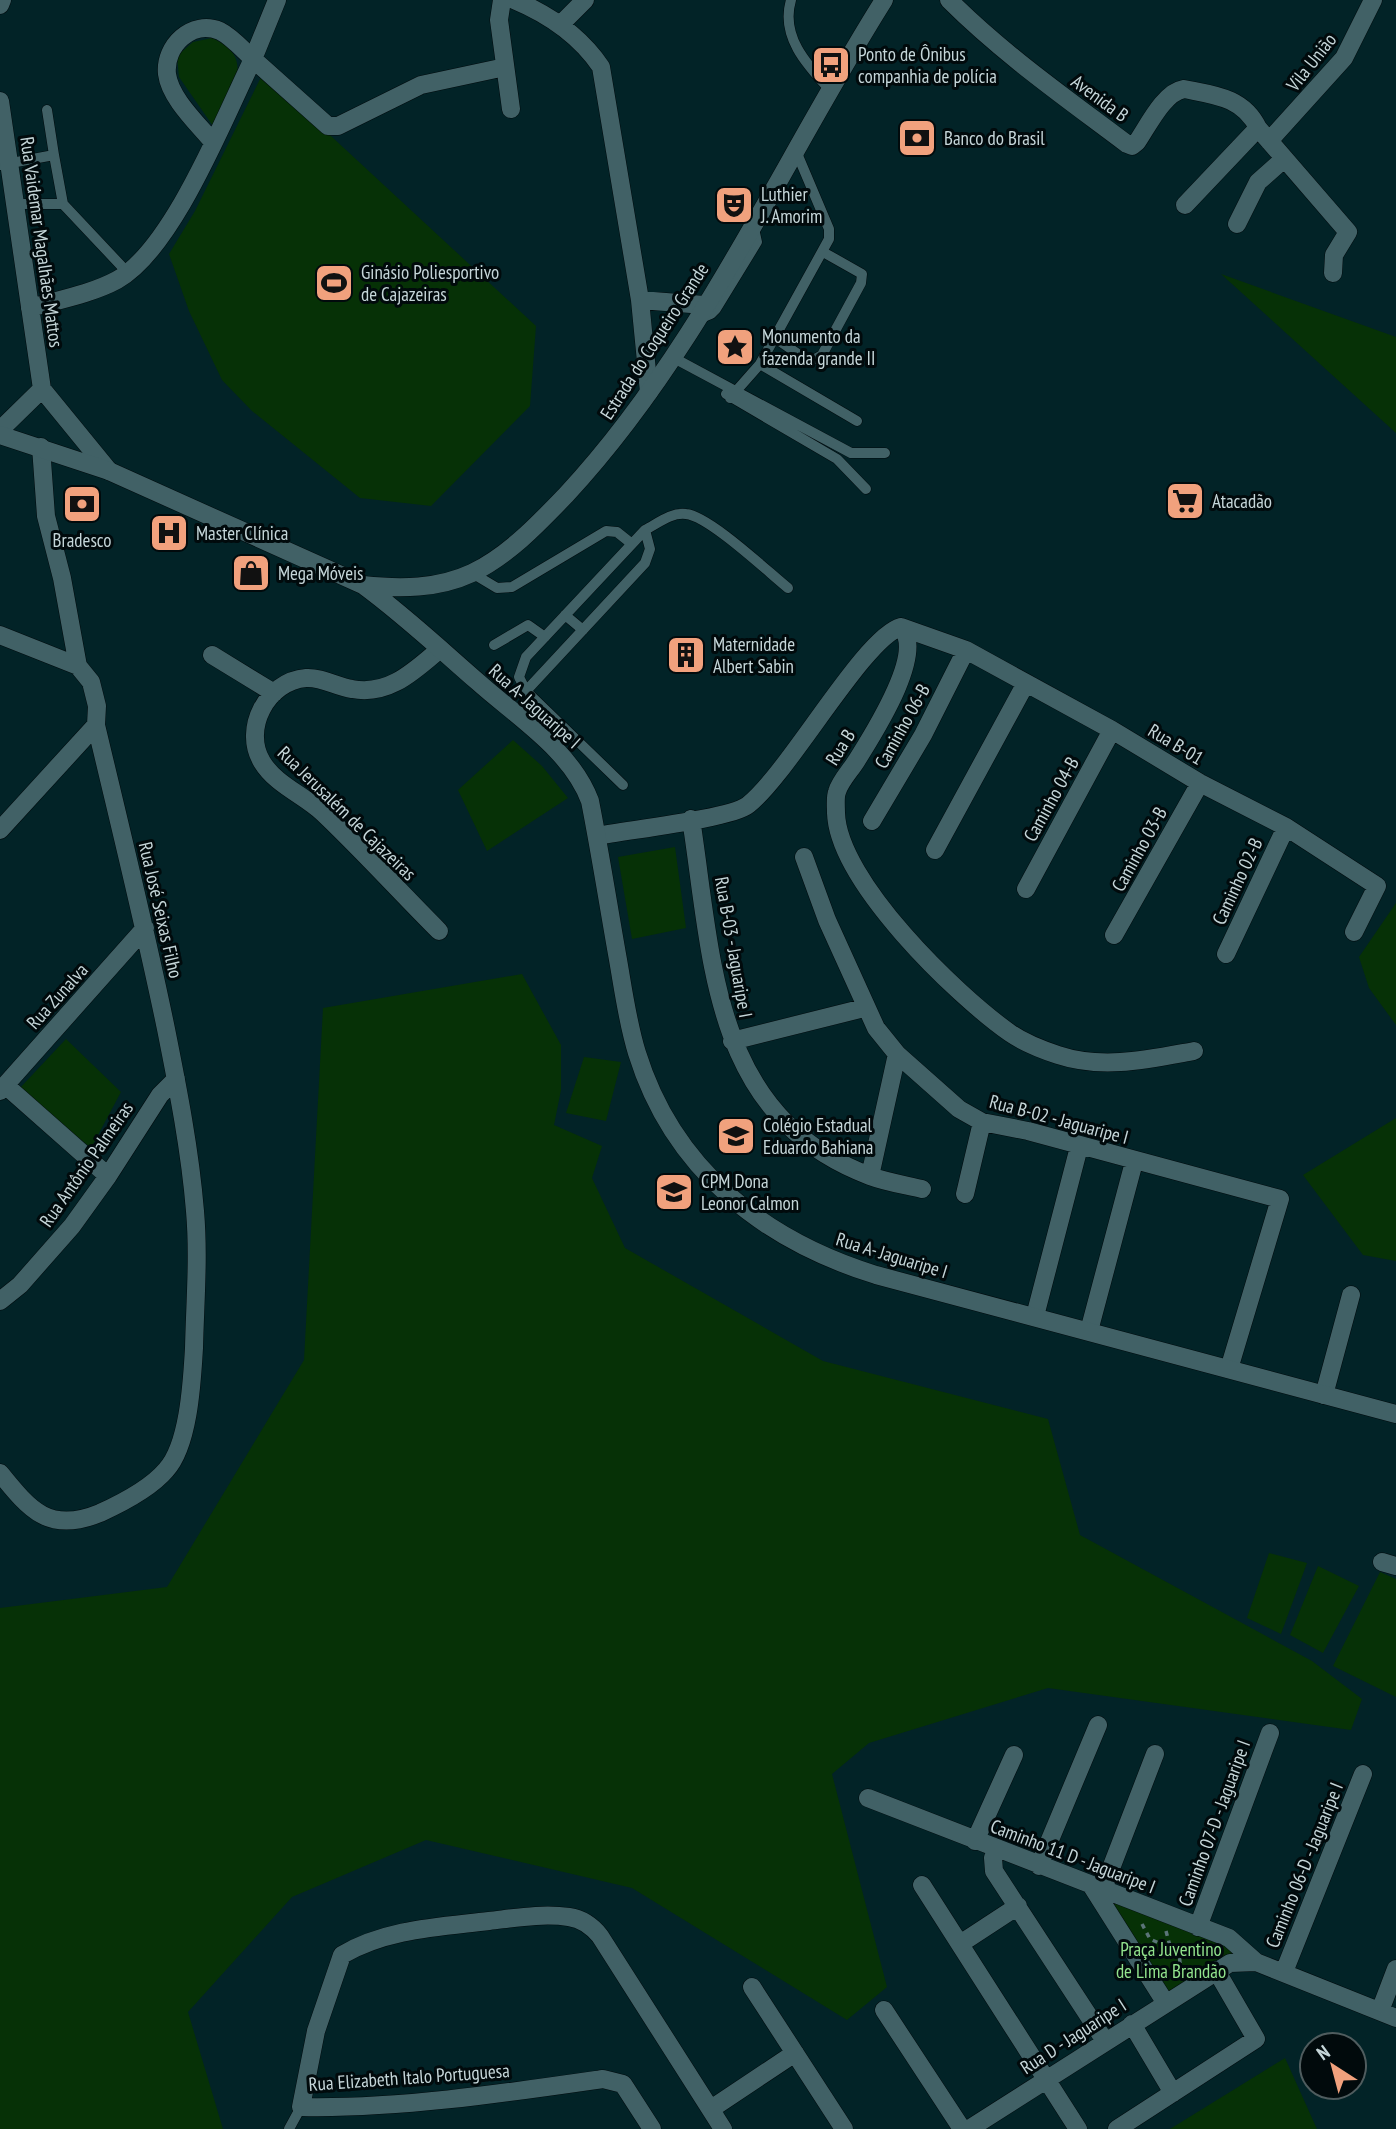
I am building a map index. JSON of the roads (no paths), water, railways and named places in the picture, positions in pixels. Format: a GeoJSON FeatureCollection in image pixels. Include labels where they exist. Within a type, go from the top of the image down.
{"type":"FeatureCollection","features":[{"type":"Feature","properties":{"kind":"street"},"geometry":{"type":"LineString","coordinates":[[0,5],[2,0]]}},
{"type":"Feature","properties":{"kind":"street"},"geometry":{"type":"LineString","coordinates":[[30,308],[99,288],[127,272],[144,257],[184,200],[253,59],[276,0]]}},
{"type":"Feature","properties":{"kind":"street"},"geometry":{"type":"LineString","coordinates":[[502,0],[499,20],[510,109]]}},
{"type":"Feature","properties":{"kind":"street"},"geometry":{"type":"LineString","coordinates":[[514,0],[560,25],[589,50],[601,67],[640,300],[649,392]]}},
{"type":"Feature","properties":{"kind":"street"},"geometry":{"type":"LineString","coordinates":[[560,25],[584,0]]}},
{"type":"Feature","properties":{"kind":"street","name":"Estrada do Coqueiro Grande"},"geometry":{"type":"LineString","coordinates":[[363,585],[416,587],[472,573],[520,541],[598,460],[672,357],[884,0]]}},
{"type":"Feature","properties":{"kind":"street","name":"Avenida B"},"geometry":{"type":"LineString","coordinates":[[949,0],[973,24],[1048,85],[1127,144],[1132,146],[1137,142],[1169,98],[1177,90],[1184,89],[1239,103],[1253,117],[1264,134]]}},
{"type":"Feature","properties":{"kind":"street","name":"Vila União"},"geometry":{"type":"LineString","coordinates":[[1185,205],[1344,58],[1373,0]]}},
{"type":"Feature","properties":{"kind":"street"},"geometry":{"type":"LineString","coordinates":[[212,141],[178,98],[167,76],[167,59],[174,45],[185,35],[210,28],[222,32],[334,127],[421,85],[505,67]]}},
{"type":"Feature","properties":{"kind":"street","name":"Rua Vaidemar Magalhães Mattos"},"geometry":{"type":"LineString","coordinates":[[0,101],[5,164],[16,204],[42,389]]}},
{"type":"Feature","properties":{"kind":"street"},"geometry":{"type":"LineString","coordinates":[[1264,134],[1348,232],[1334,255],[1334,273]]}},
{"type":"Feature","properties":{"kind":"street"},"geometry":{"type":"LineString","coordinates":[[1237,224],[1258,182],[1284,159]]}},
{"type":"Feature","properties":{"kind":"street"},"geometry":{"type":"LineString","coordinates":[[640,300],[699,313]]}},
{"type":"Feature","properties":{"kind":"street"},"geometry":{"type":"LineString","coordinates":[[0,430],[42,389],[109,471]]}},
{"type":"Feature","properties":{"kind":"street","name":"Estrada do Coqueiro Grande"},"geometry":{"type":"LineString","coordinates":[[0,435],[109,471],[363,585],[394,607],[440,649]]}},
{"type":"Feature","properties":{"kind":"street","name":"Rua José Seixas Filho"},"geometry":{"type":"LineString","coordinates":[[0,1473],[36,1514],[59,1523],[91,1516],[118,1505],[167,1470],[178,1448],[192,1392],[196,1214],[191,1162],[145,928],[96,725],[97,706],[91,682],[78,666],[62,578],[46,516],[41,447]]}},
{"type":"Feature","properties":{"kind":"street","name":"Rua B-01"},"geometry":{"type":"LineString","coordinates":[[901,627],[966,650],[1027,683],[1200,783],[1286,827],[1377,886],[1354,932]]}},
{"type":"Feature","properties":{"kind":"street","name":"Rua B"},"geometry":{"type":"LineString","coordinates":[[597,836],[720,816],[749,804],[827,709],[876,643],[891,630],[901,627],[908,635],[910,648],[906,667],[870,739],[837,792],[838,830],[877,901],[917,951],[1012,1034],[1059,1056],[1107,1063],[1134,1062],[1194,1051]]}},
{"type":"Feature","properties":{"kind":"street"},"geometry":{"type":"LineString","coordinates":[[0,635],[78,666]]}},
{"type":"Feature","properties":{"kind":"street"},"geometry":{"type":"LineString","coordinates":[[212,655],[274,693],[288,683],[305,678],[352,689],[383,689],[391,686],[440,649]]}},
{"type":"Feature","properties":{"kind":"street","name":"Rua A- Jaguaripe I"},"geometry":{"type":"LineString","coordinates":[[440,649],[573,768],[590,802],[636,1052],[660,1108],[695,1162],[748,1213],[779,1235],[812,1252],[876,1275],[1396,1414]]}},
{"type":"Feature","properties":{"kind":"street","name":"Caminho 06-B"},"geometry":{"type":"LineString","coordinates":[[872,821],[923,735],[966,650]]}},
{"type":"Feature","properties":{"kind":"street"},"geometry":{"type":"LineString","coordinates":[[935,850],[1027,683]]}},
{"type":"Feature","properties":{"kind":"street","name":"Rua Jerusalém de Cajazeiras"},"geometry":{"type":"LineString","coordinates":[[274,693],[258,716],[255,731],[255,747],[261,761],[272,775],[321,811],[439,931]]}},
{"type":"Feature","properties":{"kind":"street"},"geometry":{"type":"LineString","coordinates":[[0,830],[96,725]]}},
{"type":"Feature","properties":{"kind":"street","name":"Caminho 04-B"},"geometry":{"type":"LineString","coordinates":[[1026,889],[1112,730]]}},
{"type":"Feature","properties":{"kind":"street","name":"Caminho 03-B"},"geometry":{"type":"LineString","coordinates":[[1114,935],[1200,783]]}},
{"type":"Feature","properties":{"kind":"street","name":"Rua B-03 - Jaguaripe I"},"geometry":{"type":"LineString","coordinates":[[691,819],[720,1003],[743,1067],[789,1125],[820,1149],[870,1176],[922,1189]]}},
{"type":"Feature","properties":{"kind":"street","name":"Caminho 02-B"},"geometry":{"type":"LineString","coordinates":[[1226,954],[1286,827]]}},
{"type":"Feature","properties":{"kind":"street","name":"Rua B-02 - Jaguaripe I"},"geometry":{"type":"LineString","coordinates":[[804,857],[864,1008],[897,1054],[959,1109],[982,1122],[1028,1131],[1079,1147],[1280,1199],[1229,1369]]}},
{"type":"Feature","properties":{"kind":"street","name":"Rua Zunalva"},"geometry":{"type":"LineString","coordinates":[[3,1088],[145,928]]}},
{"type":"Feature","properties":{"kind":"street"},"geometry":{"type":"LineString","coordinates":[[732,1041],[864,1008]]}},
{"type":"Feature","properties":{"kind":"street"},"geometry":{"type":"LineString","coordinates":[[870,1176],[897,1054]]}},
{"type":"Feature","properties":{"kind":"street","name":"Rua Antônio Palmeiras"},"geometry":{"type":"LineString","coordinates":[[0,1301],[11,1295],[38,1266],[108,1176],[152,1106],[176,1079]]}},
{"type":"Feature","properties":{"kind":"street"},"geometry":{"type":"LineString","coordinates":[[3,1088],[108,1176]]}},
{"type":"Feature","properties":{"kind":"street"},"geometry":{"type":"LineString","coordinates":[[965,1194],[982,1122]]}},
{"type":"Feature","properties":{"kind":"street"},"geometry":{"type":"LineString","coordinates":[[1035,1316],[1079,1147]]}},
{"type":"Feature","properties":{"kind":"street"},"geometry":{"type":"LineString","coordinates":[[1089,1331],[1135,1162]]}},
{"type":"Feature","properties":{"kind":"street"},"geometry":{"type":"LineString","coordinates":[[1324,1395],[1351,1295]]}},
{"type":"Feature","properties":{"kind":"street"},"geometry":{"type":"LineString","coordinates":[[1038,1866],[1098,1725]]}},
{"type":"Feature","properties":{"kind":"street","name":"Caminho 07-D - Jaguaripe I"},"geometry":{"type":"LineString","coordinates":[[1200,1928],[1270,1733]]}},
{"type":"Feature","properties":{"kind":"street"},"geometry":{"type":"LineString","coordinates":[[1155,1754],[1097,1887],[1165,2002]]}},
{"type":"Feature","properties":{"kind":"street"},"geometry":{"type":"LineString","coordinates":[[975,1841],[1014,1755]]}},
{"type":"Feature","properties":{"kind":"street","name":"Caminho 06-D - Jaguaripe I"},"geometry":{"type":"LineString","coordinates":[[1284,1972],[1363,1774]]}},
{"type":"Feature","properties":{"kind":"street","name":"Caminho 11 D - Jaguaripe I"},"geometry":{"type":"LineString","coordinates":[[868,1798],[996,1850],[1229,1938],[1256,1962]]}},
{"type":"Feature","properties":{"kind":"street"},"geometry":{"type":"LineString","coordinates":[[996,1850],[993,1858],[994,1871],[1105,2041]]}},
{"type":"Feature","properties":{"kind":"street"},"geometry":{"type":"LineString","coordinates":[[922,1885],[1078,2129]]}},
{"type":"Feature","properties":{"kind":"street"},"geometry":{"type":"LineString","coordinates":[[960,1944],[1018,1906]]}},
{"type":"Feature","properties":{"kind":"street","name":"Rua Elizabeth Italo Portuguesa"},"geometry":{"type":"LineString","coordinates":[[652,2129],[630,2092],[615,2080],[383,2104],[301,2107],[316,2031],[342,1955],[384,1937],[414,1930],[541,1915],[571,1917],[591,1925],[723,2129]]}},
{"type":"Feature","properties":{"kind":"street","name":"Rua D - Jaguaripe I"},"geometry":{"type":"LineString","coordinates":[[968,2129],[1188,1987],[1230,1963],[1256,1962],[1391,2012]]}},
{"type":"Feature","properties":{"kind":"street"},"geometry":{"type":"LineString","coordinates":[[1391,2012],[1396,1969]]}},
{"type":"Feature","properties":{"kind":"street"},"geometry":{"type":"LineString","coordinates":[[1117,2129],[1256,2039],[1216,1970]]}},
{"type":"Feature","properties":{"kind":"street"},"geometry":{"type":"LineString","coordinates":[[752,1987],[844,2129]]}},
{"type":"Feature","properties":{"kind":"street"},"geometry":{"type":"LineString","coordinates":[[884,2010],[962,2129]]}},
{"type":"Feature","properties":{"kind":"street"},"geometry":{"type":"LineString","coordinates":[[1132,2024],[1173,2093]]}},
{"type":"Feature","properties":{"kind":"street"},"geometry":{"type":"LineString","coordinates":[[711,2109],[794,2053]]}},
{"type":"Feature","properties":{"kind":"lane"},"geometry":{"type":"LineString","coordinates":[[791,0],[788,23],[792,38],[811,69],[831,91]]}},
{"type":"Feature","properties":{"kind":"lane"},"geometry":{"type":"LineString","coordinates":[[47,110],[63,204],[127,272]]}},
{"type":"Feature","properties":{"kind":"lane"},"geometry":{"type":"LineString","coordinates":[[733,394],[760,364],[823,251],[829,229],[796,150]]}},
{"type":"Feature","properties":{"kind":"lane"},"geometry":{"type":"LineString","coordinates":[[5,164],[54,155]]}},
{"type":"Feature","properties":{"kind":"lane"},"geometry":{"type":"LineString","coordinates":[[16,204],[63,204]]}},
{"type":"Feature","properties":{"kind":"lane"},"geometry":{"type":"LineString","coordinates":[[775,338],[804,358],[813,360],[822,355],[861,284],[862,274],[823,251]]}},
{"type":"Feature","properties":{"kind":"lane"},"geometry":{"type":"LineString","coordinates":[[672,357],[837,459],[866,489]]}},
{"type":"Feature","properties":{"kind":"lane"},"geometry":{"type":"LineString","coordinates":[[760,364],[857,421]]}},
{"type":"Feature","properties":{"kind":"lane"},"geometry":{"type":"LineString","coordinates":[[733,394],[851,453],[885,453]]}},
{"type":"Feature","properties":{"kind":"lane"},"geometry":{"type":"LineString","coordinates":[[623,785],[526,691],[519,677],[521,663],[645,530],[685,513],[704,519],[788,588]]}},
{"type":"Feature","properties":{"kind":"lane"},"geometry":{"type":"LineString","coordinates":[[526,691],[645,563],[650,549],[645,530]]}},
{"type":"Feature","properties":{"kind":"lane"},"geometry":{"type":"LineString","coordinates":[[472,573],[497,588],[512,587],[606,531],[617,532],[632,544]]}},
{"type":"Feature","properties":{"kind":"lane"},"geometry":{"type":"LineString","coordinates":[[565,615],[583,631]]}},
{"type":"Feature","properties":{"kind":"lane"},"geometry":{"type":"LineString","coordinates":[[494,646],[528,625],[545,637]]}},
{"type":"Feature","properties":{"kind":"lane"},"geometry":{"type":"LineString","coordinates":[[289,2129],[301,2107]]}},
{"type":"Feature","properties":{"kind":"place","name":"Ponto de Ônibus companhia de polícia"},"geometry":{"type":"Point","coordinates":[831,65]}},
{"type":"Feature","properties":{"kind":"place","name":"Banco do Brasil"},"geometry":{"type":"Point","coordinates":[917,138]}},
{"type":"Feature","properties":{"kind":"place","name":"Luthier J. Amorim"},"geometry":{"type":"Point","coordinates":[734,205]}},
{"type":"Feature","properties":{"kind":"place","name":"Ginásio Poliesportivo de Cajazeiras"},"geometry":{"type":"Point","coordinates":[334,283]}},
{"type":"Feature","properties":{"kind":"place","name":"Monumento da fazenda grande II"},"geometry":{"type":"Point","coordinates":[735,347]}},
{"type":"Feature","properties":{"kind":"place","name":"Atacadão"},"geometry":{"type":"Point","coordinates":[1185,501]}},
{"type":"Feature","properties":{"kind":"place","name":"Bradesco"},"geometry":{"type":"Point","coordinates":[82,504]}},
{"type":"Feature","properties":{"kind":"place","name":"Master Clínica"},"geometry":{"type":"Point","coordinates":[169,533]}},
{"type":"Feature","properties":{"kind":"place","name":"Mega Móveis"},"geometry":{"type":"Point","coordinates":[251,573]}},
{"type":"Feature","properties":{"kind":"place","name":"Maternidade Albert Sabin"},"geometry":{"type":"Point","coordinates":[686,655]}},
{"type":"Feature","properties":{"kind":"place","name":"Colégio Estadual Eduardo Bahiana"},"geometry":{"type":"Point","coordinates":[736,1136]}},
{"type":"Feature","properties":{"kind":"place","name":"CPM Dona Leonor Calmon"},"geometry":{"type":"Point","coordinates":[674,1192]}},
{"type":"Feature","properties":{"kind":"park label","name":"Praça Juventino de Lima Brandão"},"geometry":{"type":"Point","coordinates":[1171,1960]}}]}
